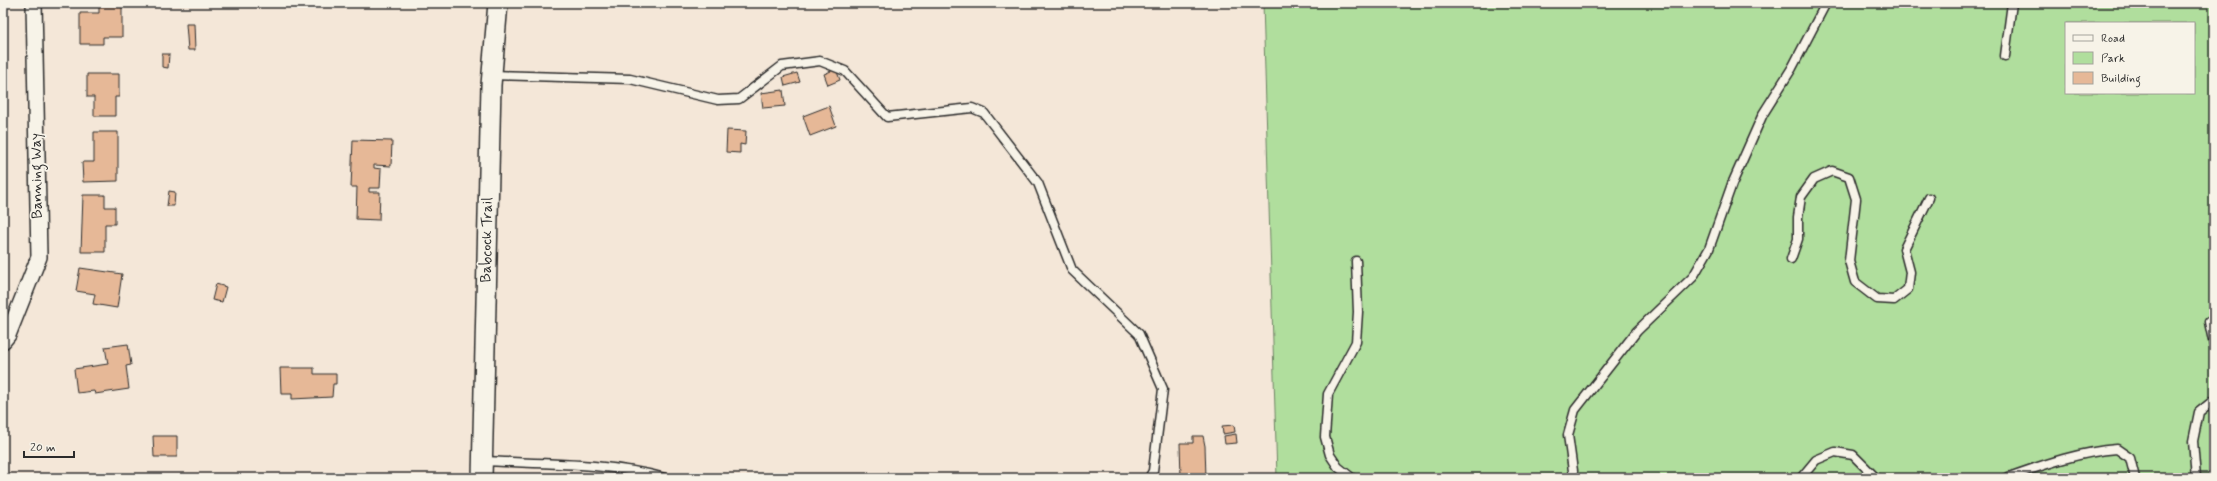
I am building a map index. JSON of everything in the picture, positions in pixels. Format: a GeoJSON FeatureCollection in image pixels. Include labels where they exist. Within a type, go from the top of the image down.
{"type":"FeatureCollection","features":[{"type":"Feature","properties":{"kind":"street","name":"Banning Way"},"geometry":{"type":"LineString","coordinates":[[3,341],[8,335],[39,257],[34,3]]}},
{"type":"Feature","properties":{"kind":"street","name":"Babcock Trail"},"geometry":{"type":"LineString","coordinates":[[482,469],[492,75],[498,3]]}},
{"type":"Feature","properties":{"kind":"lane"},"geometry":{"type":"LineString","coordinates":[[1574,478],[1568,436],[1576,410],[1636,331],[1693,277],[1709,249],[1732,184],[1763,114],[1792,68],[1826,3]]}},
{"type":"Feature","properties":{"kind":"lane"},"geometry":{"type":"LineString","coordinates":[[2005,56],[2012,3]]}},
{"type":"Feature","properties":{"kind":"lane"},"geometry":{"type":"LineString","coordinates":[[492,75],[630,79],[718,100],[739,99],[782,66],[820,61],[845,71],[887,117],[972,108],[984,113],[1038,183],[1072,270],[1138,334],[1163,389],[1154,471],[1149,478]]}},
{"type":"Feature","properties":{"kind":"lane"},"geometry":{"type":"LineString","coordinates":[[1791,259],[1798,239],[1798,217],[1801,197],[1814,179],[1832,171],[1849,177],[1856,199],[1849,261],[1855,282],[1877,299],[1894,300],[1908,289],[1910,272],[1904,249],[1929,198]]}},
{"type":"Feature","properties":{"kind":"lane"},"geometry":{"type":"LineString","coordinates":[[1352,478],[1338,467],[1330,455],[1325,437],[1328,394],[1356,342],[1358,312],[1356,261]]}},
{"type":"Feature","properties":{"kind":"lane"},"geometry":{"type":"LineString","coordinates":[[2209,322],[2214,345]]}},
{"type":"Feature","properties":{"kind":"lane"},"geometry":{"type":"LineString","coordinates":[[2196,478],[2193,441],[2199,412],[2214,400]]}},
{"type":"Feature","properties":{"kind":"lane"},"geometry":{"type":"LineString","coordinates":[[2006,478],[2062,458],[2097,451],[2117,449],[2130,458],[2135,478]]}},
{"type":"Feature","properties":{"kind":"lane"},"geometry":{"type":"LineString","coordinates":[[1801,478],[1816,460],[1835,452],[1853,455],[1876,478]]}},
{"type":"Feature","properties":{"kind":"lane"},"geometry":{"type":"LineString","coordinates":[[482,469],[600,465],[641,471],[665,478]]}},
{"type":"Feature","properties":{"kind":"green space"},"geometry":{"type":"Polygon","coordinates":[[[1263,3],[2214,3],[2214,478],[1277,478],[1263,3]]]}},
{"type":"Feature","properties":{"kind":"building"},"geometry":{"type":"Polygon","coordinates":[[[99,3],[122,3],[122,37],[103,37],[103,44],[80,44],[80,13],[99,13],[99,3]]]}},
{"type":"Feature","properties":{"kind":"building"},"geometry":{"type":"Polygon","coordinates":[[[186,24],[194,24],[195,50],[188,50],[186,24]]]}},
{"type":"Feature","properties":{"kind":"building"},"geometry":{"type":"Polygon","coordinates":[[[162,54],[169,54],[168,68],[162,67],[162,54]]]}},
{"type":"Feature","properties":{"kind":"building"},"geometry":{"type":"Polygon","coordinates":[[[836,69],[840,80],[828,85],[824,74],[836,69]]]}},
{"type":"Feature","properties":{"kind":"building"},"geometry":{"type":"Polygon","coordinates":[[[797,73],[800,82],[785,86],[783,77],[797,73]]]}},
{"type":"Feature","properties":{"kind":"building"},"geometry":{"type":"Polygon","coordinates":[[[87,74],[119,74],[119,97],[115,97],[115,116],[94,116],[94,97],[87,97],[87,74]]]}},
{"type":"Feature","properties":{"kind":"building"},"geometry":{"type":"Polygon","coordinates":[[[783,90],[785,106],[763,108],[761,93],[783,90]]]}},
{"type":"Feature","properties":{"kind":"building"},"geometry":{"type":"Polygon","coordinates":[[[829,106],[836,126],[810,136],[803,116],[829,106]]]}},
{"type":"Feature","properties":{"kind":"building"},"geometry":{"type":"Polygon","coordinates":[[[727,130],[746,131],[745,145],[740,144],[740,153],[726,152],[727,130]]]}},
{"type":"Feature","properties":{"kind":"building"},"geometry":{"type":"Polygon","coordinates":[[[94,132],[118,132],[118,181],[83,182],[82,162],[94,162],[94,132]]]}},
{"type":"Feature","properties":{"kind":"building"},"geometry":{"type":"Polygon","coordinates":[[[353,140],[392,141],[391,166],[374,165],[374,168],[381,169],[380,188],[369,188],[369,192],[380,192],[379,220],[356,219],[357,187],[351,187],[353,140]]]}},
{"type":"Feature","properties":{"kind":"building"},"geometry":{"type":"Polygon","coordinates":[[[169,191],[175,192],[174,206],[167,206],[169,191]]]}},
{"type":"Feature","properties":{"kind":"building"},"geometry":{"type":"Polygon","coordinates":[[[83,195],[105,195],[105,207],[115,207],[115,224],[105,224],[105,252],[81,252],[83,195]]]}},
{"type":"Feature","properties":{"kind":"building"},"geometry":{"type":"Polygon","coordinates":[[[80,268],[122,274],[117,308],[93,304],[95,294],[76,291],[80,268]]]}},
{"type":"Feature","properties":{"kind":"building"},"geometry":{"type":"Polygon","coordinates":[[[216,284],[226,287],[222,302],[212,300],[216,284]]]}},
{"type":"Feature","properties":{"kind":"building"},"geometry":{"type":"Polygon","coordinates":[[[128,344],[131,365],[126,366],[129,389],[95,394],[94,391],[77,393],[74,369],[108,364],[105,347],[128,344]]]}},
{"type":"Feature","properties":{"kind":"building"},"geometry":{"type":"Polygon","coordinates":[[[280,368],[314,368],[314,374],[336,374],[336,384],[333,384],[332,397],[292,399],[292,394],[281,394],[280,368]]]}},
{"type":"Feature","properties":{"kind":"building"},"geometry":{"type":"Polygon","coordinates":[[[1234,425],[1235,432],[1223,434],[1222,426],[1234,425]]]}},
{"type":"Feature","properties":{"kind":"building"},"geometry":{"type":"Polygon","coordinates":[[[1236,434],[1237,443],[1225,444],[1224,436],[1236,434]]]}},
{"type":"Feature","properties":{"kind":"building"},"geometry":{"type":"Polygon","coordinates":[[[153,436],[177,436],[177,457],[154,457],[153,436]]]}},
{"type":"Feature","properties":{"kind":"building"},"geometry":{"type":"Polygon","coordinates":[[[1193,436],[1203,436],[1205,446],[1206,478],[1181,478],[1180,443],[1193,443],[1193,436]]]}}]}
